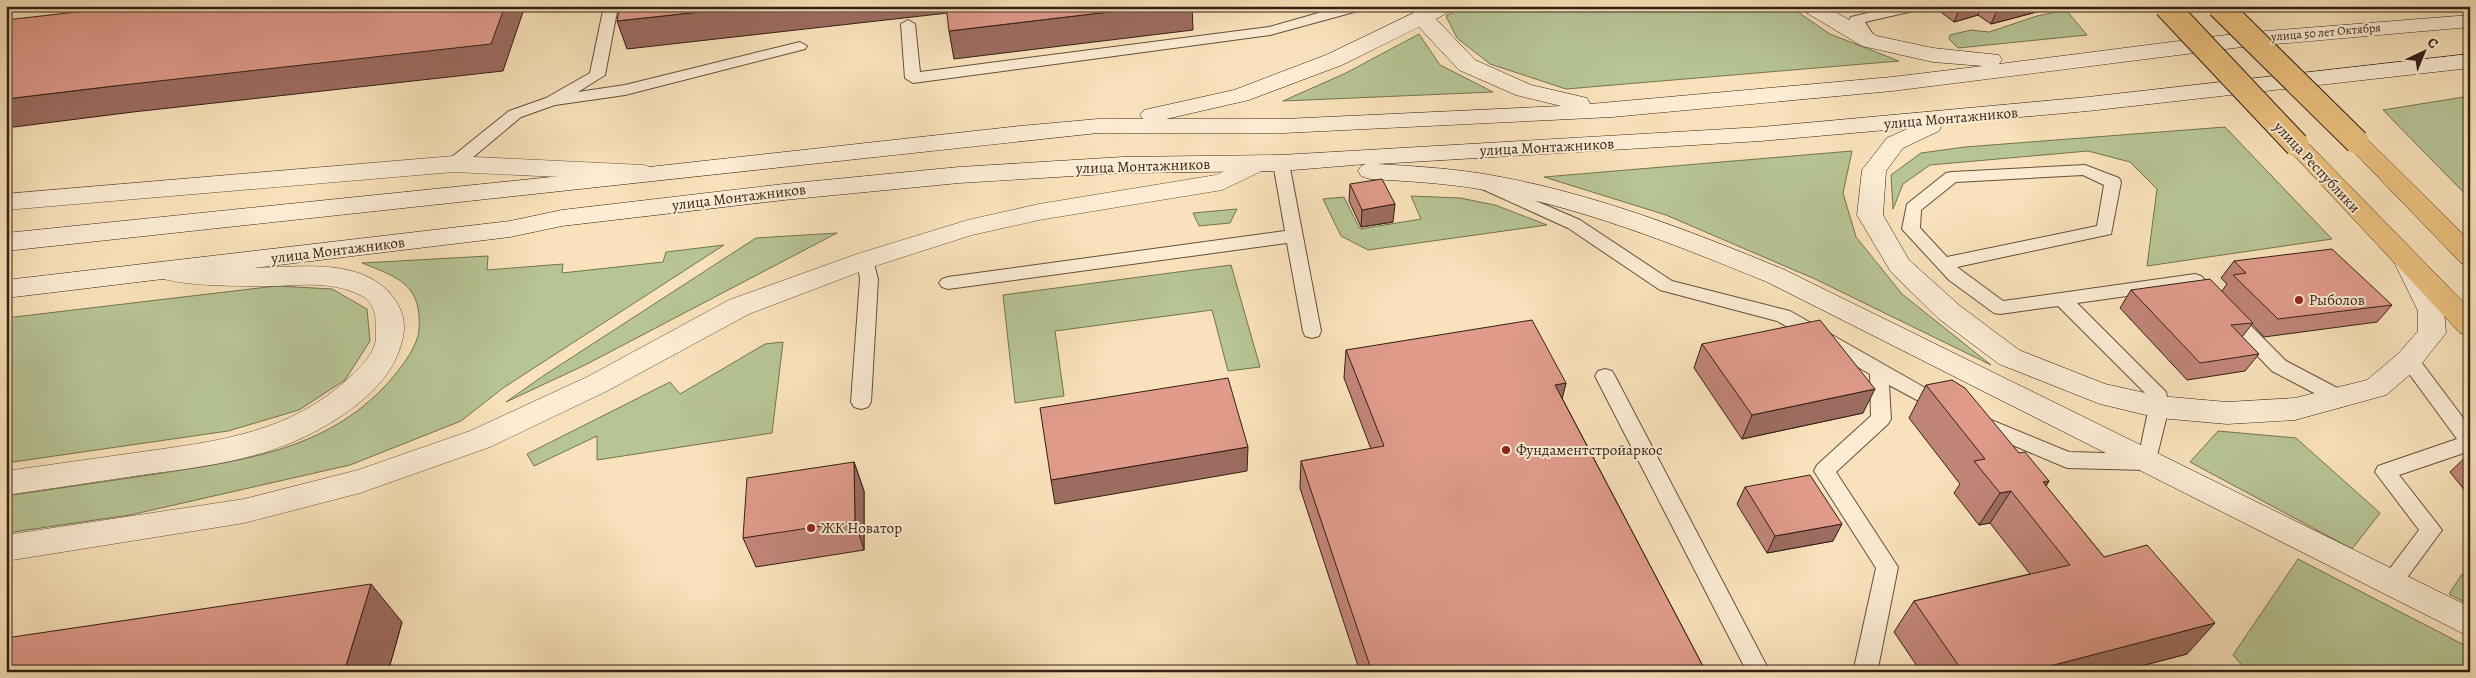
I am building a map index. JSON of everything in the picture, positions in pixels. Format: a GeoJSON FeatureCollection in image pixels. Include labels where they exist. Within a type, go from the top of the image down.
{"type":"FeatureCollection","features":[{"type":"Feature","properties":{"kind":"main road"},"geometry":{"type":"LineString","coordinates":[[1098,126],[1241,95],[1334,60],[1420,12],[1445,6]]}},
{"type":"Feature","properties":{"kind":"main road"},"geometry":{"type":"LineString","coordinates":[[1809,6],[1870,41],[1933,55],[2047,64]]}},
{"type":"Feature","properties":{"kind":"main road","name":"улица Республики"},"geometry":{"type":"LineString","coordinates":[[2166,6],[2407,262],[2470,326]]}},
{"type":"Feature","properties":{"kind":"main road"},"geometry":{"type":"LineString","coordinates":[[2219,6],[2470,257]]}},
{"type":"Feature","properties":{"kind":"main road"},"geometry":{"type":"LineString","coordinates":[[1420,12],[1467,65],[1524,90],[1612,110]]}},
{"type":"Feature","properties":{"kind":"main road","name":"улица 50 лет Октября"},"geometry":{"type":"LineString","coordinates":[[2047,64],[2242,40],[2470,21]]}},
{"type":"Feature","properties":{"kind":"main road"},"geometry":{"type":"LineString","coordinates":[[2418,68],[2470,61]]}},
{"type":"Feature","properties":{"kind":"main road"},"geometry":{"type":"LineString","coordinates":[[6,242],[1098,126],[1284,126],[1612,110],[1892,84],[2047,64]]}},
{"type":"Feature","properties":{"kind":"main road"},"geometry":{"type":"LineString","coordinates":[[2418,68],[2470,76]]}},
{"type":"Feature","properties":{"kind":"main road","name":"улица Монтажников"},"geometry":{"type":"LineString","coordinates":[[6,289],[510,230],[562,218],[784,192],[968,174],[1123,165],[1270,163],[1421,153],[1612,144],[1949,118],[2418,68]]}},
{"type":"Feature","properties":{"kind":"main road"},"geometry":{"type":"LineString","coordinates":[[1949,118],[1895,143],[1874,170],[1870,215],[1900,266],[1949,312],[2009,357],[2100,393],[2159,407],[2236,412],[2294,409],[2376,388],[2409,360],[2432,334],[2431,312],[2407,262]]}},
{"type":"Feature","properties":{"kind":"main road"},"geometry":{"type":"LineString","coordinates":[[6,548],[244,510],[360,481],[480,439],[597,384],[739,307],[866,260],[968,228],[1040,212],[1222,182],[1270,163],[1480,181],[1593,208],[1676,234],[1776,276],[2470,623]]}},
{"type":"Feature","properties":{"kind":"main road"},"geometry":{"type":"LineString","coordinates":[[6,202],[210,183],[454,164],[658,174]]}},
{"type":"Feature","properties":{"kind":"main road"},"geometry":{"type":"LineString","coordinates":[[6,483],[222,452],[278,436],[321,415],[349,395],[379,366],[390,340],[390,312],[374,291],[354,281],[325,276],[244,277],[164,271]]}},
{"type":"Feature","properties":{"kind":"lane"},"geometry":{"type":"LineString","coordinates":[[67,6],[96,22]]}},
{"type":"Feature","properties":{"kind":"lane"},"geometry":{"type":"LineString","coordinates":[[454,164],[515,114],[552,101],[597,75],[611,6]]}},
{"type":"Feature","properties":{"kind":"lane"},"geometry":{"type":"LineString","coordinates":[[908,24],[913,78],[1270,31],[1360,6]]}},
{"type":"Feature","properties":{"kind":"lane"},"geometry":{"type":"LineString","coordinates":[[1870,41],[1856,20],[1917,6]]}},
{"type":"Feature","properties":{"kind":"lane"},"geometry":{"type":"LineString","coordinates":[[552,101],[625,90],[800,46]]}},
{"type":"Feature","properties":{"kind":"lane"},"geometry":{"type":"LineString","coordinates":[[1270,163],[1294,236],[1312,331]]}},
{"type":"Feature","properties":{"kind":"lane"},"geometry":{"type":"LineString","coordinates":[[1943,264],[2105,230],[2113,182],[2085,170],[1952,176],[1913,208],[1911,229],[1943,264],[1954,276],[2000,308],[2195,280],[2279,366],[2338,397]]}},
{"type":"Feature","properties":{"kind":"lane"},"geometry":{"type":"LineString","coordinates":[[1480,181],[1574,224],[1666,286],[1783,316],[1954,413],[2067,460],[2148,462],[2159,407],[2156,392],[2062,299]]}},
{"type":"Feature","properties":{"kind":"lane"},"geometry":{"type":"LineString","coordinates":[[948,283],[1294,236]]}},
{"type":"Feature","properties":{"kind":"lane"},"geometry":{"type":"LineString","coordinates":[[861,402],[869,279],[866,260]]}},
{"type":"Feature","properties":{"kind":"lane"},"geometry":{"type":"LineString","coordinates":[[2390,583],[2431,530],[2385,472],[2470,443],[2409,360]]}},
{"type":"Feature","properties":{"kind":"lane"},"geometry":{"type":"LineString","coordinates":[[1868,672],[1866,668],[1887,567],[1824,470],[1881,419],[1879,371]]}},
{"type":"Feature","properties":{"kind":"lane"},"geometry":{"type":"LineString","coordinates":[[1605,376],[1759,672]]}},
{"type":"Feature","properties":{"kind":"green space"},"geometry":{"type":"Polygon","coordinates":[[[1464,6],[1789,6],[1830,34],[1899,61],[1566,89],[1490,64],[1457,38],[1446,16],[1464,6]]]}},
{"type":"Feature","properties":{"kind":"green space"},"geometry":{"type":"Polygon","coordinates":[[[2066,10],[2087,35],[1958,48],[1949,39],[1950,35],[1971,30],[1989,32],[2037,16],[2066,10]]]}},
{"type":"Feature","properties":{"kind":"green space"},"geometry":{"type":"Polygon","coordinates":[[[1419,34],[1440,65],[1493,92],[1283,101],[1346,73],[1419,34]]]}},
{"type":"Feature","properties":{"kind":"green space"},"geometry":{"type":"Polygon","coordinates":[[[2470,96],[2470,199],[2383,110],[2470,96]]]}},
{"type":"Feature","properties":{"kind":"green space"},"geometry":{"type":"Polygon","coordinates":[[[2225,127],[2332,239],[2147,266],[2157,189],[2130,162],[2088,151],[1930,165],[1903,184],[1893,209],[1891,175],[1921,153],[1965,147],[2225,127]]]}},
{"type":"Feature","properties":{"kind":"green space"},"geometry":{"type":"Polygon","coordinates":[[[1852,151],[1843,193],[1856,237],[1902,294],[1991,365],[1815,279],[1666,215],[1544,177],[1852,151]]]}},
{"type":"Feature","properties":{"kind":"green space"},"geometry":{"type":"Polygon","coordinates":[[[1411,196],[1460,198],[1495,205],[1547,225],[1368,250],[1341,236],[1323,199],[1344,197],[1360,229],[1421,219],[1411,196]]]}},
{"type":"Feature","properties":{"kind":"green space"},"geometry":{"type":"Polygon","coordinates":[[[1237,209],[1230,223],[1199,226],[1193,213],[1237,209]]]}},
{"type":"Feature","properties":{"kind":"green space"},"geometry":{"type":"Polygon","coordinates":[[[837,233],[585,365],[506,402],[756,238],[837,233]]]}},
{"type":"Feature","properties":{"kind":"green space"},"geometry":{"type":"Polygon","coordinates":[[[724,245],[503,388],[461,421],[350,465],[130,515],[6,533],[6,496],[189,469],[285,448],[315,436],[343,421],[370,401],[402,366],[416,342],[419,330],[419,315],[417,303],[406,285],[387,273],[362,263],[488,256],[487,270],[563,264],[562,273],[663,262],[666,252],[724,245]]]}},
{"type":"Feature","properties":{"kind":"green space"},"geometry":{"type":"Polygon","coordinates":[[[1231,265],[1260,367],[1228,371],[1212,310],[1055,331],[1064,396],[1015,403],[1003,295],[1231,265]]]}},
{"type":"Feature","properties":{"kind":"green space"},"geometry":{"type":"Polygon","coordinates":[[[276,286],[332,289],[367,309],[370,341],[345,380],[299,410],[228,431],[6,463],[6,318],[276,286]]]}},
{"type":"Feature","properties":{"kind":"green space"},"geometry":{"type":"Polygon","coordinates":[[[783,342],[772,433],[597,460],[597,436],[534,466],[527,454],[670,382],[680,394],[765,344],[783,342]]]}},
{"type":"Feature","properties":{"kind":"green space"},"geometry":{"type":"Polygon","coordinates":[[[2218,431],[2296,438],[2380,513],[2352,549],[2190,462],[2218,431]]]}},
{"type":"Feature","properties":{"kind":"green space"},"geometry":{"type":"Polygon","coordinates":[[[2298,559],[2470,648],[2470,672],[2248,672],[2233,655],[2298,559]]]}},
{"type":"Feature","properties":{"kind":"green space"},"geometry":{"type":"Polygon","coordinates":[[[2462,574],[2470,577],[2470,605],[2449,594],[2462,574]]]}},
{"type":"Feature","properties":{"kind":"building"},"geometry":{"type":"Polygon","coordinates":[[[129,6],[505,6],[491,44],[6,99],[6,20],[129,6]]]}},
{"type":"Feature","properties":{"kind":"building"},"geometry":{"type":"Polygon","coordinates":[[[620,6],[754,6],[617,21],[620,6]]]}},
{"type":"Feature","properties":{"kind":"building"},"geometry":{"type":"Polygon","coordinates":[[[946,6],[1159,6],[949,31],[946,6]]]}},
{"type":"Feature","properties":{"kind":"building"},"geometry":{"type":"Polygon","coordinates":[[[1382,179],[1395,204],[1362,210],[1350,184],[1382,179]]]}},
{"type":"Feature","properties":{"kind":"building"},"geometry":{"type":"Polygon","coordinates":[[[2332,249],[2392,305],[2278,319],[2233,275],[2246,273],[2234,261],[2332,249]]]}},
{"type":"Feature","properties":{"kind":"building"},"geometry":{"type":"Polygon","coordinates":[[[2210,279],[2253,323],[2231,325],[2259,354],[2200,363],[2131,290],[2210,279]]]}},
{"type":"Feature","properties":{"kind":"building"},"geometry":{"type":"Polygon","coordinates":[[[1532,320],[1566,383],[1555,385],[1706,672],[1372,672],[1301,461],[1384,446],[1346,350],[1532,320]]]}},
{"type":"Feature","properties":{"kind":"building"},"geometry":{"type":"Polygon","coordinates":[[[1820,320],[1875,389],[1752,415],[1702,344],[1820,320]]]}},
{"type":"Feature","properties":{"kind":"building"},"geometry":{"type":"Polygon","coordinates":[[[1228,378],[1248,447],[1051,480],[1040,408],[1228,378]]]}},
{"type":"Feature","properties":{"kind":"building"},"geometry":{"type":"Polygon","coordinates":[[[1952,380],[1965,388],[2019,453],[2025,452],[2049,481],[2043,482],[2104,557],[2147,545],[2215,623],[2027,672],[1963,672],[1914,601],[2070,565],[2011,491],[2000,493],[1974,461],[1985,459],[1926,385],[1952,380]]]}},
{"type":"Feature","properties":{"kind":"building"},"geometry":{"type":"Polygon","coordinates":[[[854,462],[855,521],[743,538],[747,478],[854,462]]]}},
{"type":"Feature","properties":{"kind":"building"},"geometry":{"type":"Polygon","coordinates":[[[1810,475],[1842,524],[1775,536],[1745,487],[1810,475]]]}},
{"type":"Feature","properties":{"kind":"building"},"geometry":{"type":"Polygon","coordinates":[[[371,584],[345,669],[329,672],[6,672],[6,638],[371,584]]]}},
{"type":"Feature","properties":{"kind":"place","name":"Рыболов"},"geometry":{"type":"Point","coordinates":[2299,300]}},
{"type":"Feature","properties":{"kind":"place","name":"Фундаментстройаркос"},"geometry":{"type":"Point","coordinates":[1506,450]}},
{"type":"Feature","properties":{"kind":"place","name":"ЖК Новатор"},"geometry":{"type":"Point","coordinates":[811,528]}}]}
